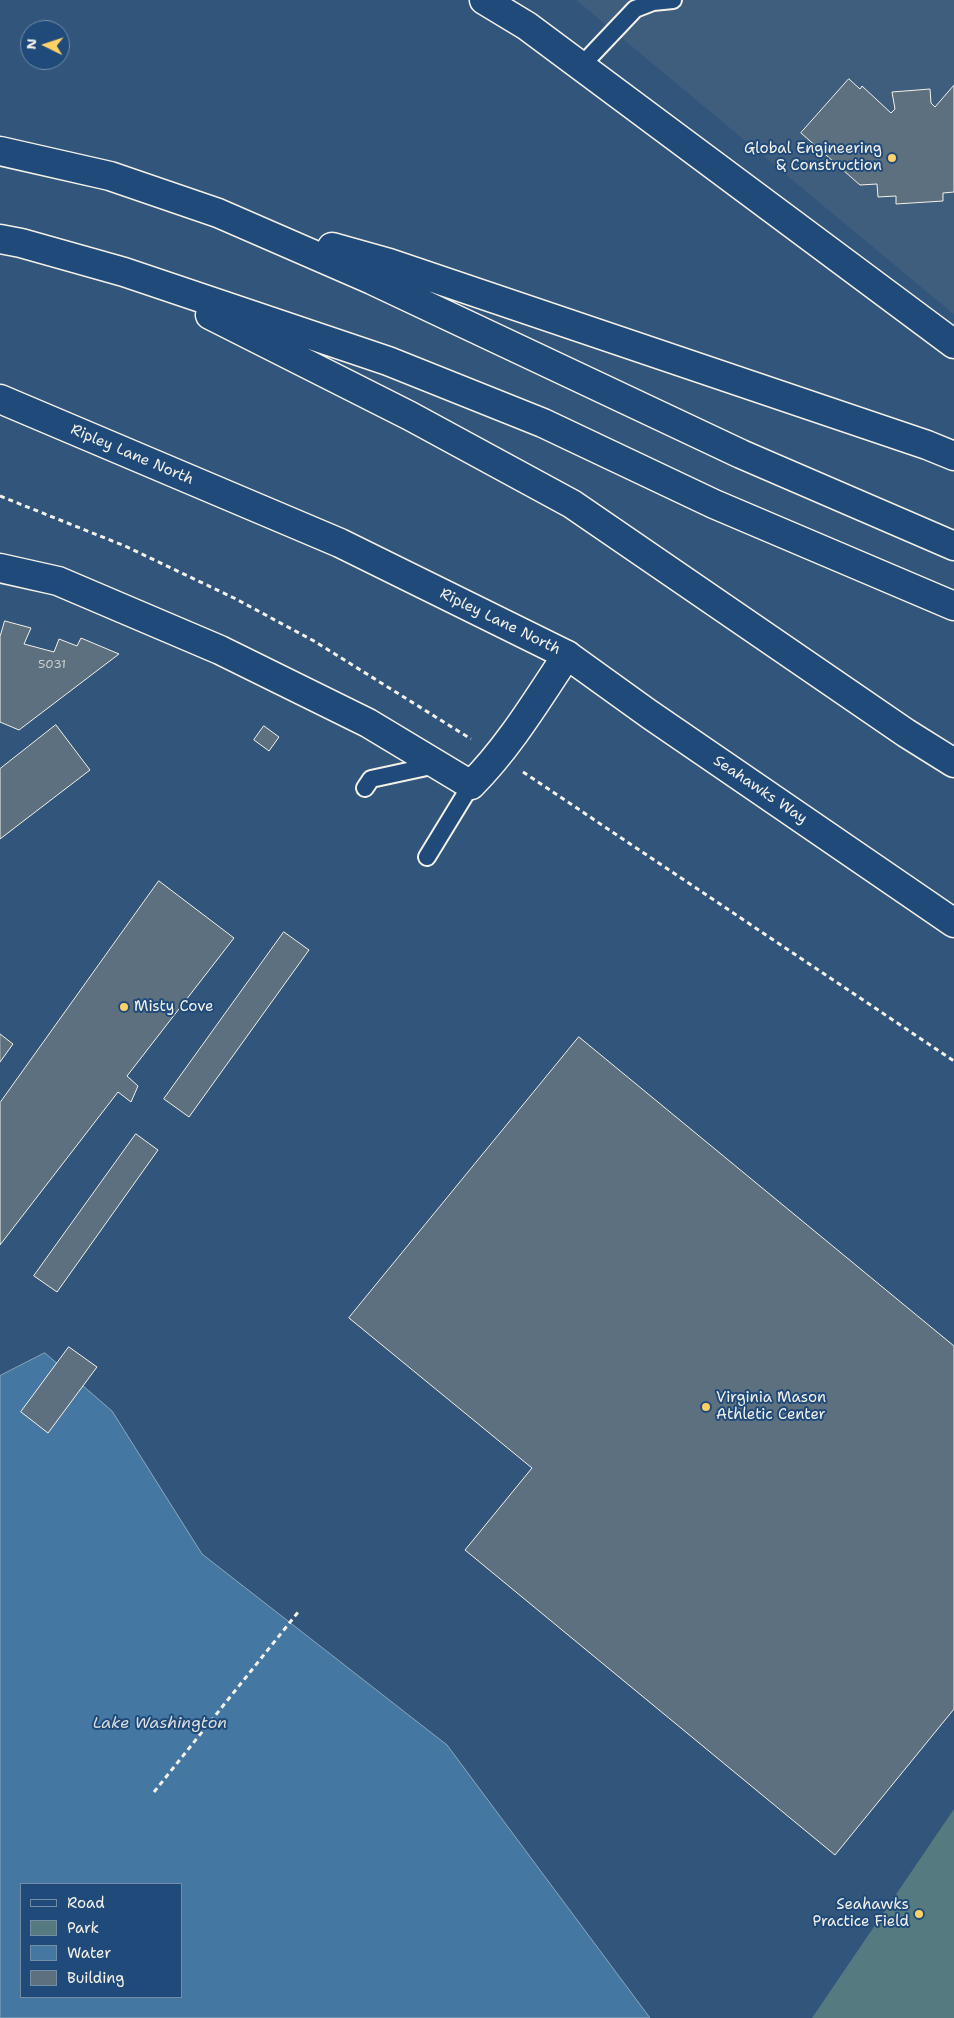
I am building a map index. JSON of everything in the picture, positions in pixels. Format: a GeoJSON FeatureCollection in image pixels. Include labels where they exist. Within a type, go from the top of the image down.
{"type":"FeatureCollection","features":[{"type":"Feature","properties":{"kind":"main road"},"geometry":{"type":"LineString","coordinates":[[484,0],[527,26],[954,344]]}},
{"type":"Feature","properties":{"kind":"main road"},"geometry":{"type":"LineString","coordinates":[[0,151],[110,176],[218,213],[398,266],[954,456]]}},
{"type":"Feature","properties":{"kind":"main road"},"geometry":{"type":"LineString","coordinates":[[218,213],[372,280],[741,454],[954,546]]}},
{"type":"Feature","properties":{"kind":"main road"},"geometry":{"type":"LineString","coordinates":[[0,239],[21,243],[124,272],[388,361],[543,422],[714,504],[954,606]]}},
{"type":"Feature","properties":{"kind":"main road"},"geometry":{"type":"LineString","coordinates":[[124,272],[410,416],[572,504],[906,733],[954,763]]}},
{"type":"Feature","properties":{"kind":"main road","name":"Ripley Lane North"},"geometry":{"type":"LineString","coordinates":[[0,400],[340,543],[568,655],[506,745],[486,770],[470,785]]}},
{"type":"Feature","properties":{"kind":"main road"},"geometry":{"type":"LineString","coordinates":[[0,568],[58,581],[220,650],[368,723],[470,785]]}},
{"type":"Feature","properties":{"kind":"main road","name":"Seahawks Way"},"geometry":{"type":"LineString","coordinates":[[568,655],[648,714],[954,923]]}},
{"type":"Feature","properties":{"kind":"lane"},"geometry":{"type":"LineString","coordinates":[[581,66],[635,9],[653,2],[672,0]]}},
{"type":"Feature","properties":{"kind":"lane"},"geometry":{"type":"LineString","coordinates":[[365,788],[371,779],[436,764]]}},
{"type":"Feature","properties":{"kind":"lane"},"geometry":{"type":"LineString","coordinates":[[427,857],[470,785]]}},
{"type":"Feature","properties":{"kind":"path"},"geometry":{"type":"LineString","coordinates":[[0,496],[125,546],[234,598],[314,641],[477,743]]}},
{"type":"Feature","properties":{"kind":"path"},"geometry":{"type":"LineString","coordinates":[[519,769],[954,1061]]}},
{"type":"Feature","properties":{"kind":"path"},"geometry":{"type":"LineString","coordinates":[[154,1792],[299,1611]]}},
{"type":"Feature","properties":{"kind":"shaded area"},"geometry":{"type":"Polygon","coordinates":[[[576,0],[954,0],[954,314],[951,312],[576,0]]]}},
{"type":"Feature","properties":{"kind":"green space","name":"Seahawks Practice Field"},"geometry":{"type":"Polygon","coordinates":[[[954,1809],[954,2018],[812,2018],[954,1809]]]}},
{"type":"Feature","properties":{"kind":"water","name":"Lake Washington"},"geometry":{"type":"Polygon","coordinates":[[[45,1353],[112,1411],[202,1554],[447,1745],[650,2018],[0,2018],[0,1376],[45,1353]]]}},
{"type":"Feature","properties":{"kind":"building","name":"Global Engineering & Construction"},"geometry":{"type":"Polygon","coordinates":[[[849,79],[860,89],[862,86],[891,113],[895,109],[892,92],[930,89],[931,103],[935,107],[954,85],[954,192],[943,193],[943,201],[896,204],[896,196],[878,197],[877,184],[860,185],[801,133],[849,79]]]}},
{"type":"Feature","properties":{"kind":"building"},"geometry":{"type":"Polygon","coordinates":[[[5,621],[31,628],[24,644],[54,652],[59,639],[77,646],[81,638],[119,654],[19,730],[0,722],[0,637],[5,621]]]}},
{"type":"Feature","properties":{"kind":"building"},"geometry":{"type":"Polygon","coordinates":[[[56,725],[90,770],[0,839],[0,769],[56,725]]]}},
{"type":"Feature","properties":{"kind":"building"},"geometry":{"type":"Polygon","coordinates":[[[264,726],[279,737],[269,751],[254,740],[264,726]]]}},
{"type":"Feature","properties":{"kind":"building","name":"Misty Cove"},"geometry":{"type":"Polygon","coordinates":[[[159,881],[234,938],[127,1076],[138,1086],[131,1102],[118,1092],[0,1245],[0,1103],[159,881]]]}},
{"type":"Feature","properties":{"kind":"building"},"geometry":{"type":"Polygon","coordinates":[[[284,932],[309,950],[189,1117],[164,1099],[284,932]]]}},
{"type":"Feature","properties":{"kind":"building"},"geometry":{"type":"Polygon","coordinates":[[[0,1034],[13,1044],[0,1062],[0,1034]]]}},
{"type":"Feature","properties":{"kind":"building","name":"Virginia Mason Athletic Center"},"geometry":{"type":"Polygon","coordinates":[[[579,1037],[954,1346],[954,1709],[835,1855],[465,1550],[532,1468],[349,1318],[579,1037]]]}},
{"type":"Feature","properties":{"kind":"building"},"geometry":{"type":"Polygon","coordinates":[[[136,1134],[158,1150],[57,1292],[34,1276],[136,1134]]]}},
{"type":"Feature","properties":{"kind":"building"},"geometry":{"type":"Polygon","coordinates":[[[69,1347],[97,1367],[48,1433],[21,1412],[69,1347]]]}},
{"type":"Feature","properties":{"kind":"place","name":"Global Engineering & Construction"},"geometry":{"type":"Point","coordinates":[892,158]}},
{"type":"Feature","properties":{"kind":"place","name":"Misty Cove"},"geometry":{"type":"Point","coordinates":[124,1007]}},
{"type":"Feature","properties":{"kind":"place","name":"Virginia Mason Athletic Center"},"geometry":{"type":"Point","coordinates":[706,1407]}},
{"type":"Feature","properties":{"kind":"place","name":"Seahawks Practice Field"},"geometry":{"type":"Point","coordinates":[919,1914]}}]}
